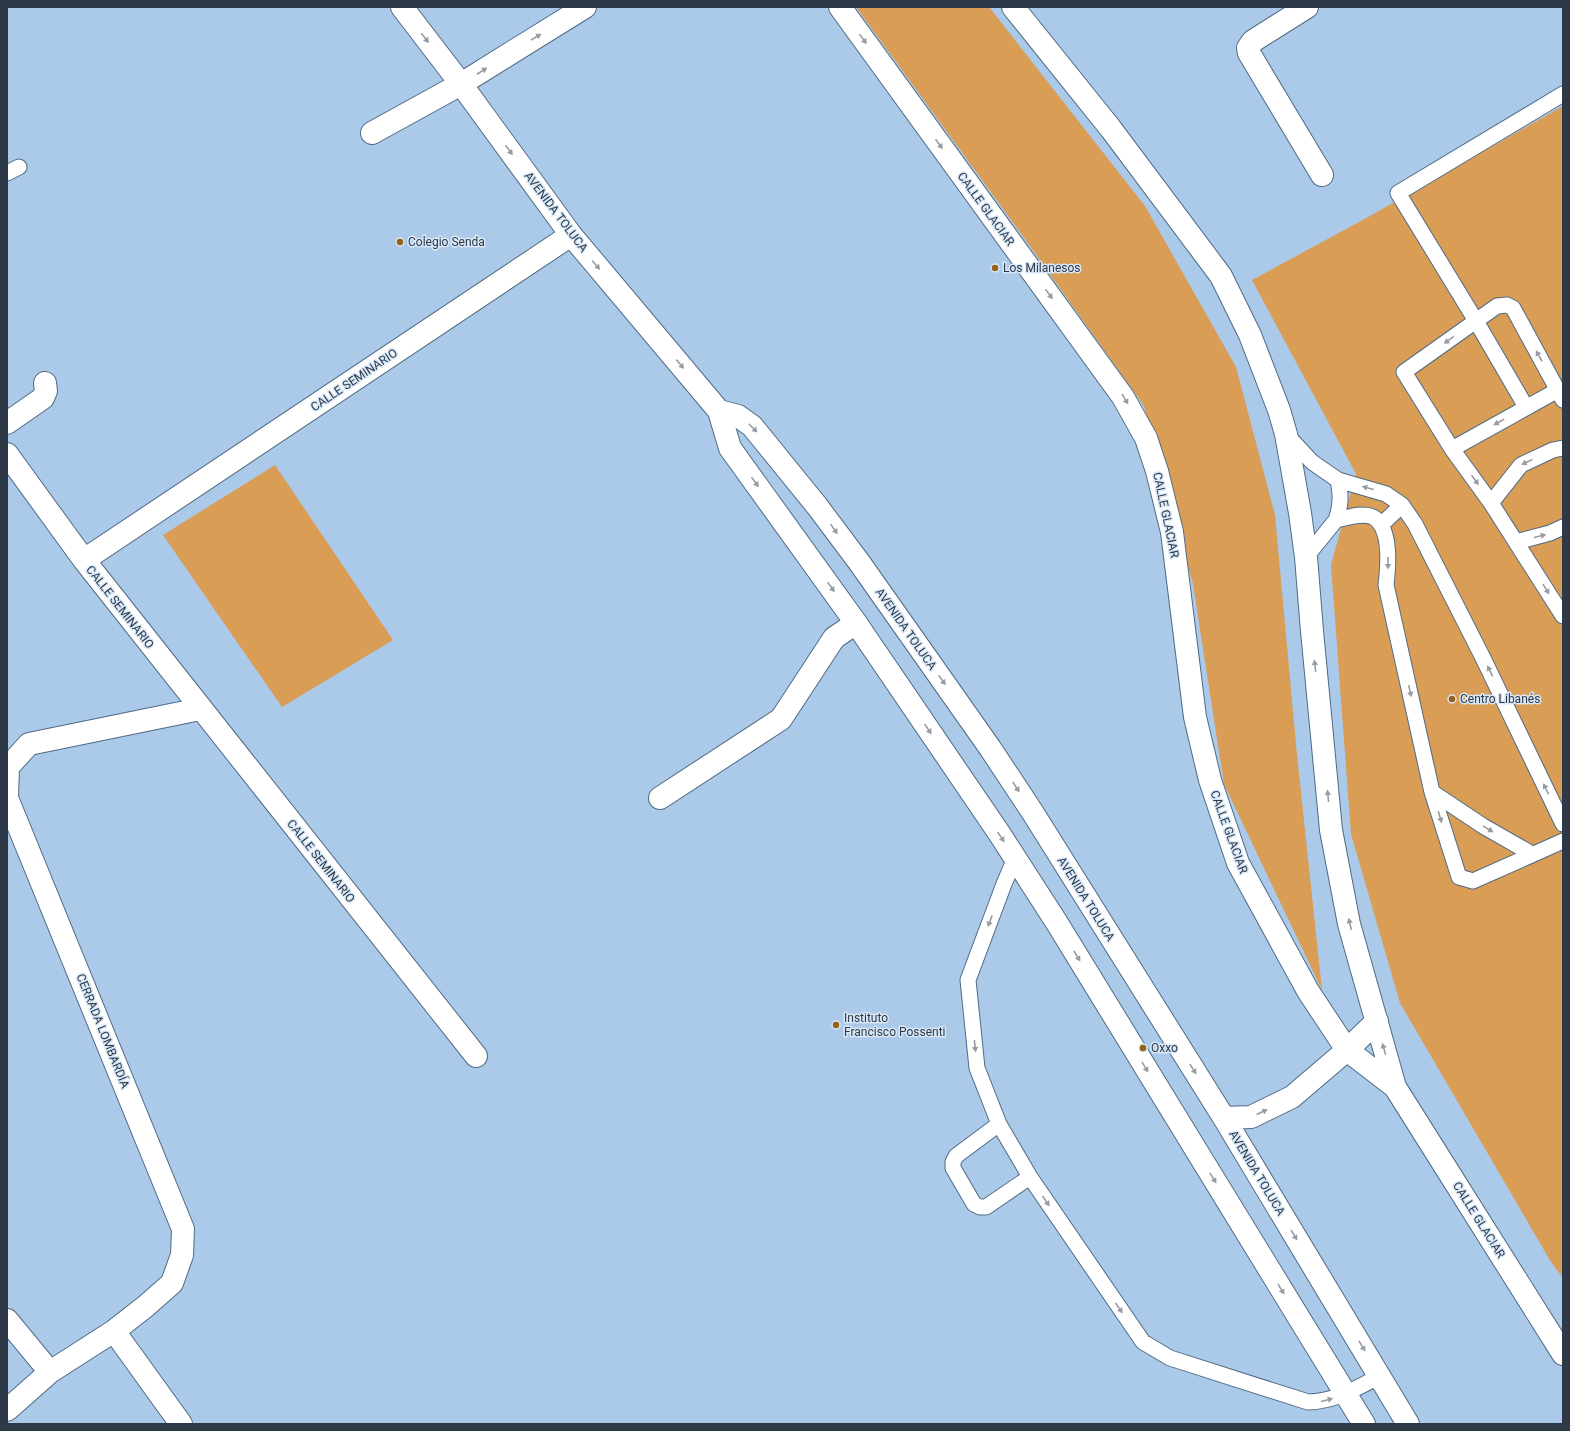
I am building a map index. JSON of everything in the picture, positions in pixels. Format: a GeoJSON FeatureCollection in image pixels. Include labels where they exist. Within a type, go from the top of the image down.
{"type":"FeatureCollection","features":[{"type":"Feature","properties":{"kind":"street","name":"AVENIDA TOLUCA"},"geometry":{"type":"LineString","coordinates":[[402,7],[461,84],[571,235],[719,411],[730,448],[856,623],[1015,858],[1057,923],[1364,1424]]}},
{"type":"Feature","properties":{"kind":"street"},"geometry":{"type":"LineString","coordinates":[[372,133],[461,84],[585,7]]}},
{"type":"Feature","properties":{"kind":"street","name":"CALLE GLACIAR"},"geometry":{"type":"LineString","coordinates":[[840,7],[1123,397],[1146,438],[1157,471],[1172,532],[1195,717],[1210,780],[1238,863],[1308,991],[1347,1050],[1395,1087]]}},
{"type":"Feature","properties":{"kind":"street","name":"CALLE GLACIAR"},"geometry":{"type":"LineString","coordinates":[[1013,7],[1111,129],[1221,276],[1250,335],[1279,410],[1286,434],[1306,557],[1312,639],[1332,830],[1349,924],[1395,1087],[1563,1354]]}},
{"type":"Feature","properties":{"kind":"street"},"geometry":{"type":"LineString","coordinates":[[1307,7],[1253,41],[1248,48],[1249,53],[1322,175]]}},
{"type":"Feature","properties":{"kind":"street","name":"CALLE SEMINARIO"},"geometry":{"type":"LineString","coordinates":[[476,1056],[200,709],[84,560],[571,235]]}},
{"type":"Feature","properties":{"kind":"street"},"geometry":{"type":"LineString","coordinates":[[7,423],[43,398],[46,391],[45,383]]}},
{"type":"Feature","properties":{"kind":"street","name":"AVENIDA TOLUCA"},"geometry":{"type":"LineString","coordinates":[[719,411],[738,416],[752,426],[817,506],[859,562],[985,741],[1224,1118],[1408,1424]]}},
{"type":"Feature","properties":{"kind":"street"},"geometry":{"type":"LineString","coordinates":[[7,454],[84,560]]}},
{"type":"Feature","properties":{"kind":"street"},"geometry":{"type":"LineString","coordinates":[[660,798],[781,719],[834,638],[856,623]]}},
{"type":"Feature","properties":{"kind":"street","name":"CERRADA LOMBARDÍA"},"geometry":{"type":"LineString","coordinates":[[7,1410],[50,1372],[114,1331],[172,1283],[182,1255],[183,1229],[7,798],[8,767],[29,744],[200,709]]}},
{"type":"Feature","properties":{"kind":"street"},"geometry":{"type":"LineString","coordinates":[[1224,1118],[1251,1117],[1292,1098],[1347,1050],[1377,1021]]}},
{"type":"Feature","properties":{"kind":"street"},"geometry":{"type":"LineString","coordinates":[[7,1320],[50,1372]]}},
{"type":"Feature","properties":{"kind":"street"},"geometry":{"type":"LineString","coordinates":[[114,1331],[181,1424]]}},
{"type":"Feature","properties":{"kind":"lane"},"geometry":{"type":"LineString","coordinates":[[1526,407],[1476,321],[1398,193],[1563,94]]}},
{"type":"Feature","properties":{"kind":"lane"},"geometry":{"type":"LineString","coordinates":[[1452,449],[1526,407],[1560,395],[1513,308],[1507,305],[1497,306],[1404,372],[1452,449],[1491,502],[1563,616]]}},
{"type":"Feature","properties":{"kind":"lane"},"geometry":{"type":"LineString","coordinates":[[1286,434],[1312,462],[1338,480],[1386,494],[1402,505],[1415,524],[1451,595],[1563,824]]}},
{"type":"Feature","properties":{"kind":"lane"},"geometry":{"type":"LineString","coordinates":[[1491,502],[1521,465],[1553,450],[1563,448]]}},
{"type":"Feature","properties":{"kind":"lane"},"geometry":{"type":"LineString","coordinates":[[1306,557],[1336,520],[1340,507],[1341,494],[1338,480]]}},
{"type":"Feature","properties":{"kind":"lane"},"geometry":{"type":"LineString","coordinates":[[1381,525],[1402,505]]}},
{"type":"Feature","properties":{"kind":"lane"},"geometry":{"type":"LineString","coordinates":[[1336,520],[1362,515],[1373,517],[1381,525],[1388,545],[1389,563],[1386,586],[1432,792],[1459,877],[1473,881],[1563,841]]}},
{"type":"Feature","properties":{"kind":"lane"},"geometry":{"type":"LineString","coordinates":[[1516,542],[1550,533],[1563,527]]}},
{"type":"Feature","properties":{"kind":"lane"},"geometry":{"type":"LineString","coordinates":[[1432,792],[1483,826],[1532,854]]}},
{"type":"Feature","properties":{"kind":"lane"},"geometry":{"type":"LineString","coordinates":[[1015,858],[968,980],[977,1068],[999,1124],[1030,1177],[1143,1342],[1170,1358],[1308,1402],[1323,1402],[1346,1394],[1380,1376]]}},
{"type":"Feature","properties":{"kind":"lane"},"geometry":{"type":"LineString","coordinates":[[999,1124],[956,1156],[953,1162],[953,1168],[974,1204],[980,1207],[986,1207],[1030,1177]]}},
{"type":"Feature","properties":{"kind":"shaded area"},"geometry":{"type":"Polygon","coordinates":[[[856,7],[989,7],[1145,206],[1236,367],[1275,515],[1297,755],[1322,990],[1224,784],[1193,584],[1144,406],[1017,228],[856,7]]]}},
{"type":"Feature","properties":{"kind":"shaded area","name":"Centro Libanés"},"geometry":{"type":"Polygon","coordinates":[[[1563,106],[1563,1278],[1551,1262],[1400,1003],[1351,834],[1331,565],[1356,474],[1252,280],[1370,216],[1563,106]]]}},
{"type":"Feature","properties":{"kind":"shaded area"},"geometry":{"type":"Polygon","coordinates":[[[275,465],[393,640],[282,707],[163,535],[275,465]]]}},
{"type":"Feature","properties":{"kind":"place","name":"Colegio Senda"},"geometry":{"type":"Point","coordinates":[400,242]}},
{"type":"Feature","properties":{"kind":"place","name":"Los Milanesos"},"geometry":{"type":"Point","coordinates":[995,268]}},
{"type":"Feature","properties":{"kind":"place","name":"Centro Libanés"},"geometry":{"type":"Point","coordinates":[1452,699]}},
{"type":"Feature","properties":{"kind":"place","name":"Instituto Francisco Possenti"},"geometry":{"type":"Point","coordinates":[836,1025]}},
{"type":"Feature","properties":{"kind":"place","name":"Oxxo"},"geometry":{"type":"Point","coordinates":[1143,1048]}}]}
